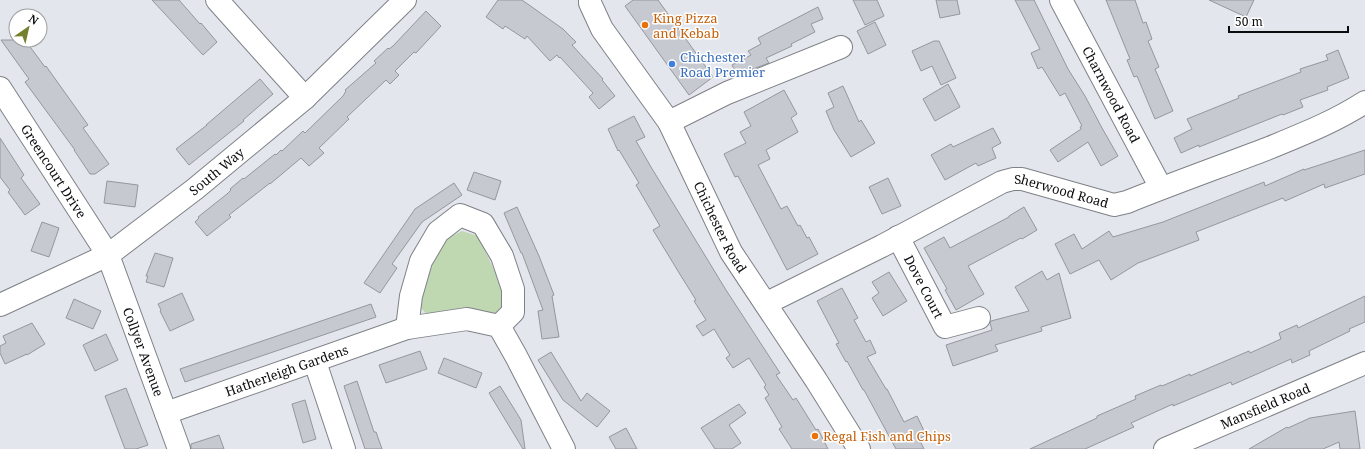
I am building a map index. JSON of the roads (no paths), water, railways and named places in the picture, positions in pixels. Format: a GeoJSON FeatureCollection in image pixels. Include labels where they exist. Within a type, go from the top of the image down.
{"type":"FeatureCollection","features":[{"type":"Feature","properties":{"kind":"street"},"geometry":{"type":"LineString","coordinates":[[217,0],[305,98]]}},
{"type":"Feature","properties":{"kind":"street","name":"South Way"},"geometry":{"type":"LineString","coordinates":[[0,305],[108,255],[195,189],[305,98],[405,0]]}},
{"type":"Feature","properties":{"kind":"street","name":"Chichester Road"},"geometry":{"type":"LineString","coordinates":[[590,0],[602,29],[669,122],[731,252],[859,449]]}},
{"type":"Feature","properties":{"kind":"street","name":"Charnwood Road"},"geometry":{"type":"LineString","coordinates":[[1061,0],[1161,188]]}},
{"type":"Feature","properties":{"kind":"street"},"geometry":{"type":"LineString","coordinates":[[669,122],[727,93],[841,48]]}},
{"type":"Feature","properties":{"kind":"street","name":"Greencourt Drive"},"geometry":{"type":"LineString","coordinates":[[0,88],[108,255]]}},
{"type":"Feature","properties":{"kind":"street","name":"Sherwood Road"},"geometry":{"type":"LineString","coordinates":[[766,304],[1002,182],[1012,179],[1022,179],[1114,205],[1127,202],[1310,131],[1343,116],[1365,102]]}},
{"type":"Feature","properties":{"kind":"street"},"geometry":{"type":"LineString","coordinates":[[407,328],[411,296],[421,261],[438,232],[460,215],[483,224],[502,256],[513,289],[513,312],[499,326],[564,449]]}},
{"type":"Feature","properties":{"kind":"street","name":"Dove Court"},"geometry":{"type":"LineString","coordinates":[[898,237],[945,327],[978,318]]}},
{"type":"Feature","properties":{"kind":"street","name":"Collyer Avenue"},"geometry":{"type":"LineString","coordinates":[[108,255],[178,449]]}},
{"type":"Feature","properties":{"kind":"street","name":"Hatherleigh Gardens"},"geometry":{"type":"LineString","coordinates":[[166,413],[315,362],[407,328],[467,319],[499,326]]}},
{"type":"Feature","properties":{"kind":"street"},"geometry":{"type":"LineString","coordinates":[[315,362],[344,449]]}},
{"type":"Feature","properties":{"kind":"street","name":"Mansfield Road"},"geometry":{"type":"LineString","coordinates":[[1165,449],[1365,363]]}},
{"type":"Feature","properties":{"kind":"place","name":"King Pizza and Kebab"},"geometry":{"type":"Point","coordinates":[645,25]}},
{"type":"Feature","properties":{"kind":"place","name":"Chichester Road Premier"},"geometry":{"type":"Point","coordinates":[672,64]}},
{"type":"Feature","properties":{"kind":"place","name":"Regal Fish and Chips"},"geometry":{"type":"Point","coordinates":[815,436]}}]}
